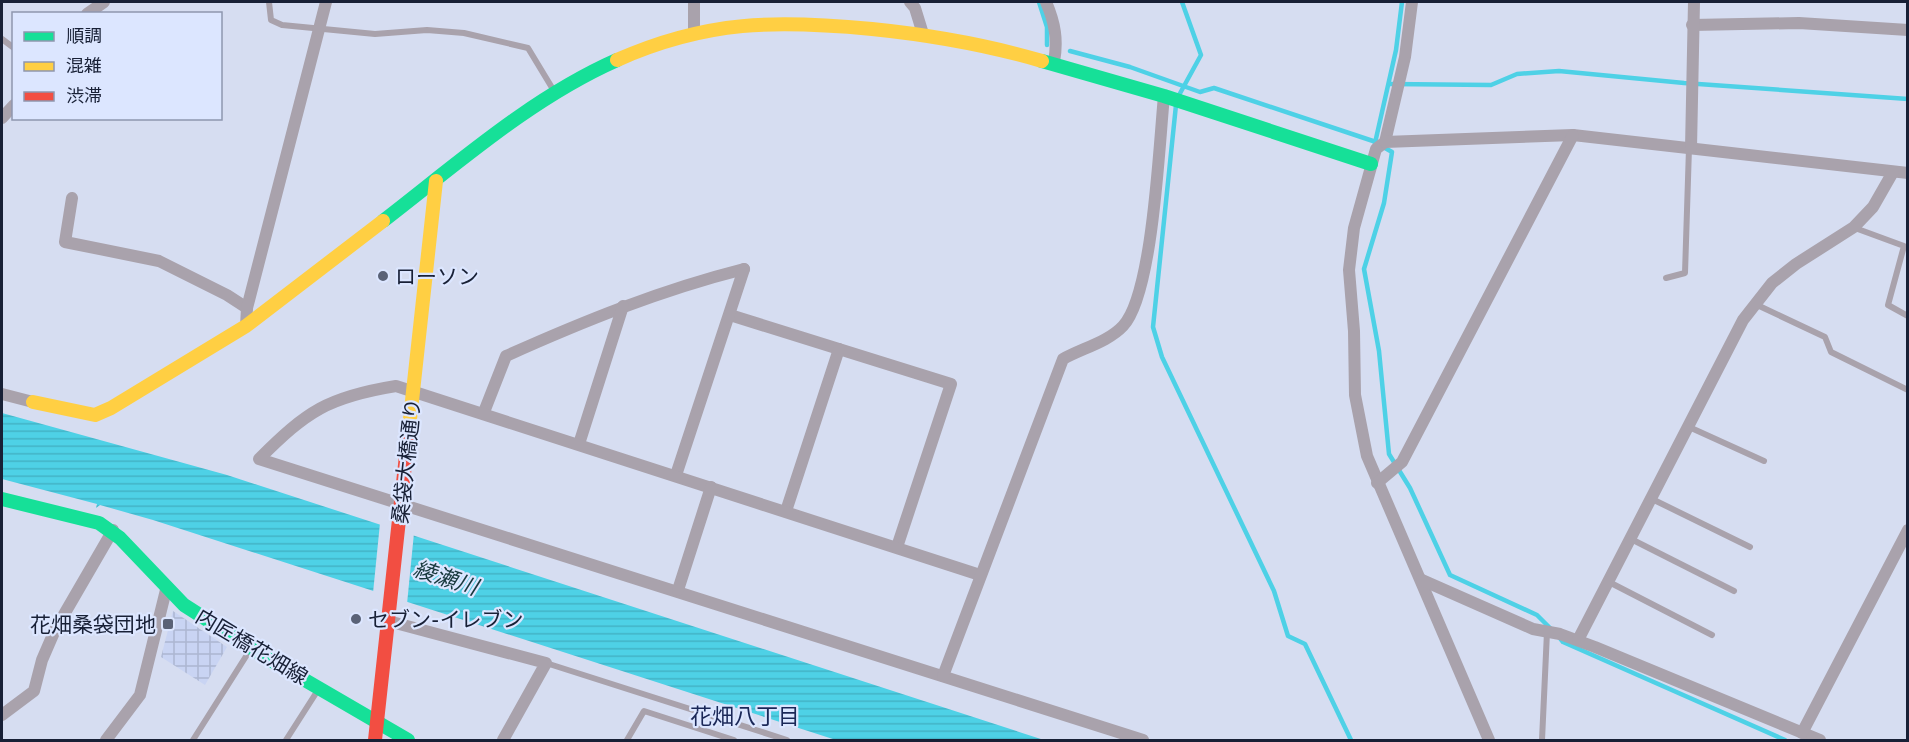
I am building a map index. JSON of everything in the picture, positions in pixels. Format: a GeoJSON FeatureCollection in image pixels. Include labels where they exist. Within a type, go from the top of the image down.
{"type":"FeatureCollection","features":[{"type":"Feature","properties":{"kind":"street"},"geometry":{"type":"LineString","coordinates":[[90,12],[104,2]]}},
{"type":"Feature","properties":{"kind":"street"},"geometry":{"type":"LineString","coordinates":[[246,326],[247,308],[326,2]]}},
{"type":"Feature","properties":{"kind":"street"},"geometry":{"type":"LineString","coordinates":[[694,2],[694,34]]}},
{"type":"Feature","properties":{"kind":"street"},"geometry":{"type":"LineString","coordinates":[[910,2],[915,8],[923,34]]}},
{"type":"Feature","properties":{"kind":"street"},"geometry":{"type":"LineString","coordinates":[[1046,2],[1054,20],[1057,43],[1054,62]]}},
{"type":"Feature","properties":{"kind":"street"},"geometry":{"type":"LineString","coordinates":[[1385,142],[1405,57],[1412,2]]}},
{"type":"Feature","properties":{"kind":"street"},"geometry":{"type":"LineString","coordinates":[[1690,148],[1694,2]]}},
{"type":"Feature","properties":{"kind":"street"},"geometry":{"type":"LineString","coordinates":[[2,394],[95,415],[182,366],[246,326],[435,181],[555,94],[603,66],[648,46],[694,34],[756,23],[801,22],[923,34],[985,44],[1054,62],[1164,96],[1371,164]]}},
{"type":"Feature","properties":{"kind":"street"},"geometry":{"type":"LineString","coordinates":[[1692,25],[1799,23],[1908,30]]}},
{"type":"Feature","properties":{"kind":"street"},"geometry":{"type":"LineString","coordinates":[[943,676],[1064,359],[1114,335],[1126,323],[1137,305],[1152,211],[1164,96]]}},
{"type":"Feature","properties":{"kind":"street"},"geometry":{"type":"LineString","coordinates":[[1377,483],[1402,462],[1573,135]]}},
{"type":"Feature","properties":{"kind":"street"},"geometry":{"type":"LineString","coordinates":[[1489,741],[1422,580],[1377,483],[1367,456],[1355,395],[1354,331],[1349,270],[1354,228],[1376,149],[1385,142],[1573,135],[1908,173]]}},
{"type":"Feature","properties":{"kind":"street"},"geometry":{"type":"LineString","coordinates":[[1578,640],[1743,320],[1772,283],[1796,264],[1854,227],[1873,207],[1893,172]]}},
{"type":"Feature","properties":{"kind":"street","name":"桑袋大橋通り"},"geometry":{"type":"LineString","coordinates":[[375,741],[435,181]]}},
{"type":"Feature","properties":{"kind":"street"},"geometry":{"type":"LineString","coordinates":[[72,198],[65,242],[159,261],[227,295],[247,308]]}},
{"type":"Feature","properties":{"kind":"street"},"geometry":{"type":"LineString","coordinates":[[484,412],[506,356],[623,306],[685,284],[744,269],[676,476]]}},
{"type":"Feature","properties":{"kind":"street"},"geometry":{"type":"LineString","coordinates":[[579,444],[623,306]]}},
{"type":"Feature","properties":{"kind":"street"},"geometry":{"type":"LineString","coordinates":[[730,315],[951,384],[897,547]]}},
{"type":"Feature","properties":{"kind":"street"},"geometry":{"type":"LineString","coordinates":[[786,511],[839,350]]}},
{"type":"Feature","properties":{"kind":"street"},"geometry":{"type":"LineString","coordinates":[[980,575],[484,412],[396,386],[360,392],[322,405],[287,432],[259,459],[401,509],[678,591],[1143,741]]}},
{"type":"Feature","properties":{"kind":"street"},"geometry":{"type":"LineString","coordinates":[[678,591],[711,487]]}},
{"type":"Feature","properties":{"kind":"street"},"geometry":{"type":"LineString","coordinates":[[2,499],[99,523],[112,531],[55,630],[42,660],[34,691],[2,715]]}},
{"type":"Feature","properties":{"kind":"street"},"geometry":{"type":"LineString","coordinates":[[1802,733],[1908,530]]}},
{"type":"Feature","properties":{"kind":"street","name":"内匠橋花畑線"},"geometry":{"type":"LineString","coordinates":[[112,531],[166,590],[202,617],[408,741]]}},
{"type":"Feature","properties":{"kind":"street"},"geometry":{"type":"LineString","coordinates":[[1422,580],[1547,632],[1578,640],[1820,741]]}},
{"type":"Feature","properties":{"kind":"street"},"geometry":{"type":"LineString","coordinates":[[106,741],[140,694],[166,590]]}},
{"type":"Feature","properties":{"kind":"street"},"geometry":{"type":"LineString","coordinates":[[389,616],[546,663],[503,741]]}},
{"type":"Feature","properties":{"kind":"lane"},"geometry":{"type":"LineString","coordinates":[[269,2],[271,20],[282,25],[319,30],[375,33],[427,30],[464,33],[528,48],[555,94]]}},
{"type":"Feature","properties":{"kind":"lane"},"geometry":{"type":"LineString","coordinates":[[1666,278],[1685,273],[1690,148]]}},
{"type":"Feature","properties":{"kind":"lane"},"geometry":{"type":"LineString","coordinates":[[1854,227],[1904,246],[1888,305],[1908,316]]}},
{"type":"Feature","properties":{"kind":"lane"},"geometry":{"type":"LineString","coordinates":[[1755,303],[1825,337],[1831,351],[1908,390]]}},
{"type":"Feature","properties":{"kind":"lane"},"geometry":{"type":"LineString","coordinates":[[1689,427],[1764,461]]}},
{"type":"Feature","properties":{"kind":"lane"},"geometry":{"type":"LineString","coordinates":[[1652,499],[1750,547]]}},
{"type":"Feature","properties":{"kind":"lane"},"geometry":{"type":"LineString","coordinates":[[1631,539],[1734,591]]}},
{"type":"Feature","properties":{"kind":"lane"},"geometry":{"type":"LineString","coordinates":[[1609,582],[1712,635]]}},
{"type":"Feature","properties":{"kind":"lane"},"geometry":{"type":"LineString","coordinates":[[1542,741],[1547,632]]}},
{"type":"Feature","properties":{"kind":"lane"},"geometry":{"type":"LineString","coordinates":[[193,741],[252,647]]}},
{"type":"Feature","properties":{"kind":"lane"},"geometry":{"type":"LineString","coordinates":[[546,663],[787,741]]}},
{"type":"Feature","properties":{"kind":"lane"},"geometry":{"type":"LineString","coordinates":[[286,741],[320,687]]}},
{"type":"Feature","properties":{"kind":"lane"},"geometry":{"type":"LineString","coordinates":[[627,741],[644,711],[734,741]]}},
{"type":"Feature","properties":{"kind":"shaded area"},"geometry":{"type":"Polygon","coordinates":[[[173,611],[227,647],[205,685],[161,657],[173,611]]]}},
{"type":"Feature","properties":{"kind":"water","name":"綾瀬川"},"geometry":{"type":"Polygon","coordinates":[[[2,413],[227,475],[1044,740],[836,740],[153,520],[100,505],[96,508],[97,504],[2,479],[2,413]]]}},
{"type":"Feature","properties":{"kind":"pier"},"geometry":{"type":"Polygon","coordinates":[[[380,523],[414,533],[407,604],[373,593],[380,523]]]}},
{"type":"Feature","properties":{"kind":"waterway"},"geometry":{"type":"LineString","coordinates":[[1039,2],[1047,27],[1047,45]]}},
{"type":"Feature","properties":{"kind":"waterway"},"geometry":{"type":"LineString","coordinates":[[1178,97],[1201,55],[1182,2]]}},
{"type":"Feature","properties":{"kind":"waterway"},"geometry":{"type":"LineString","coordinates":[[1375,143],[1396,50],[1402,2]]}},
{"type":"Feature","properties":{"kind":"waterway"},"geometry":{"type":"LineString","coordinates":[[1070,51],[1130,67],[1200,92],[1214,88],[1373,141],[1392,152],[1384,203],[1364,269],[1379,351],[1389,454],[1410,488],[1450,575],[1537,615],[1551,629]]}},
{"type":"Feature","properties":{"kind":"waterway"},"geometry":{"type":"LineString","coordinates":[[1390,84],[1491,85],[1517,74],[1559,71],[1684,83],[1908,99]]}},
{"type":"Feature","properties":{"kind":"waterway"},"geometry":{"type":"LineString","coordinates":[[1176,105],[1153,327],[1162,357],[1274,591],[1288,636],[1305,644],[1351,740]]}},
{"type":"Feature","properties":{"kind":"waterway"},"geometry":{"type":"LineString","coordinates":[[1559,637],[1563,642],[1785,740]]}},
{"type":"Feature","properties":{"kind":"traffic: fast"},"geometry":{"type":"LineString","coordinates":[[383,221],[525,113],[585,75],[617,60]]}},
{"type":"Feature","properties":{"kind":"traffic: fast"},"geometry":{"type":"LineString","coordinates":[[1042,61],[1164,96],[1371,164]]}},
{"type":"Feature","properties":{"kind":"traffic: fast"},"geometry":{"type":"LineString","coordinates":[[2,499],[99,523],[120,538],[184,605],[267,658],[408,740]]}},
{"type":"Feature","properties":{"kind":"traffic: slow"},"geometry":{"type":"LineString","coordinates":[[617,60],[681,37],[712,30],[742,26],[804,24],[915,34],[978,45],[1042,61]]}},
{"type":"Feature","properties":{"kind":"traffic: slow"},"geometry":{"type":"LineString","coordinates":[[409,428],[436,181]]}},
{"type":"Feature","properties":{"kind":"traffic: slow"},"geometry":{"type":"LineString","coordinates":[[33,402],[95,415],[111,408],[246,326],[383,221]]}},
{"type":"Feature","properties":{"kind":"traffic: jam"},"geometry":{"type":"LineString","coordinates":[[375,740],[409,428]]}},
{"type":"Feature","properties":{"kind":"place","name":"ローソン"},"geometry":{"type":"Point","coordinates":[383,276]}},
{"type":"Feature","properties":{"kind":"place","name":"セブン-イレブン"},"geometry":{"type":"Point","coordinates":[356,619]}},
{"type":"Feature","properties":{"kind":"place","name":"花畑桑袋団地"},"geometry":{"type":"Point","coordinates":[168,624]}},
{"type":"Feature","properties":{"kind":"district","name":"花畑八丁目"},"geometry":{"type":"Point","coordinates":[745,715]}}]}
